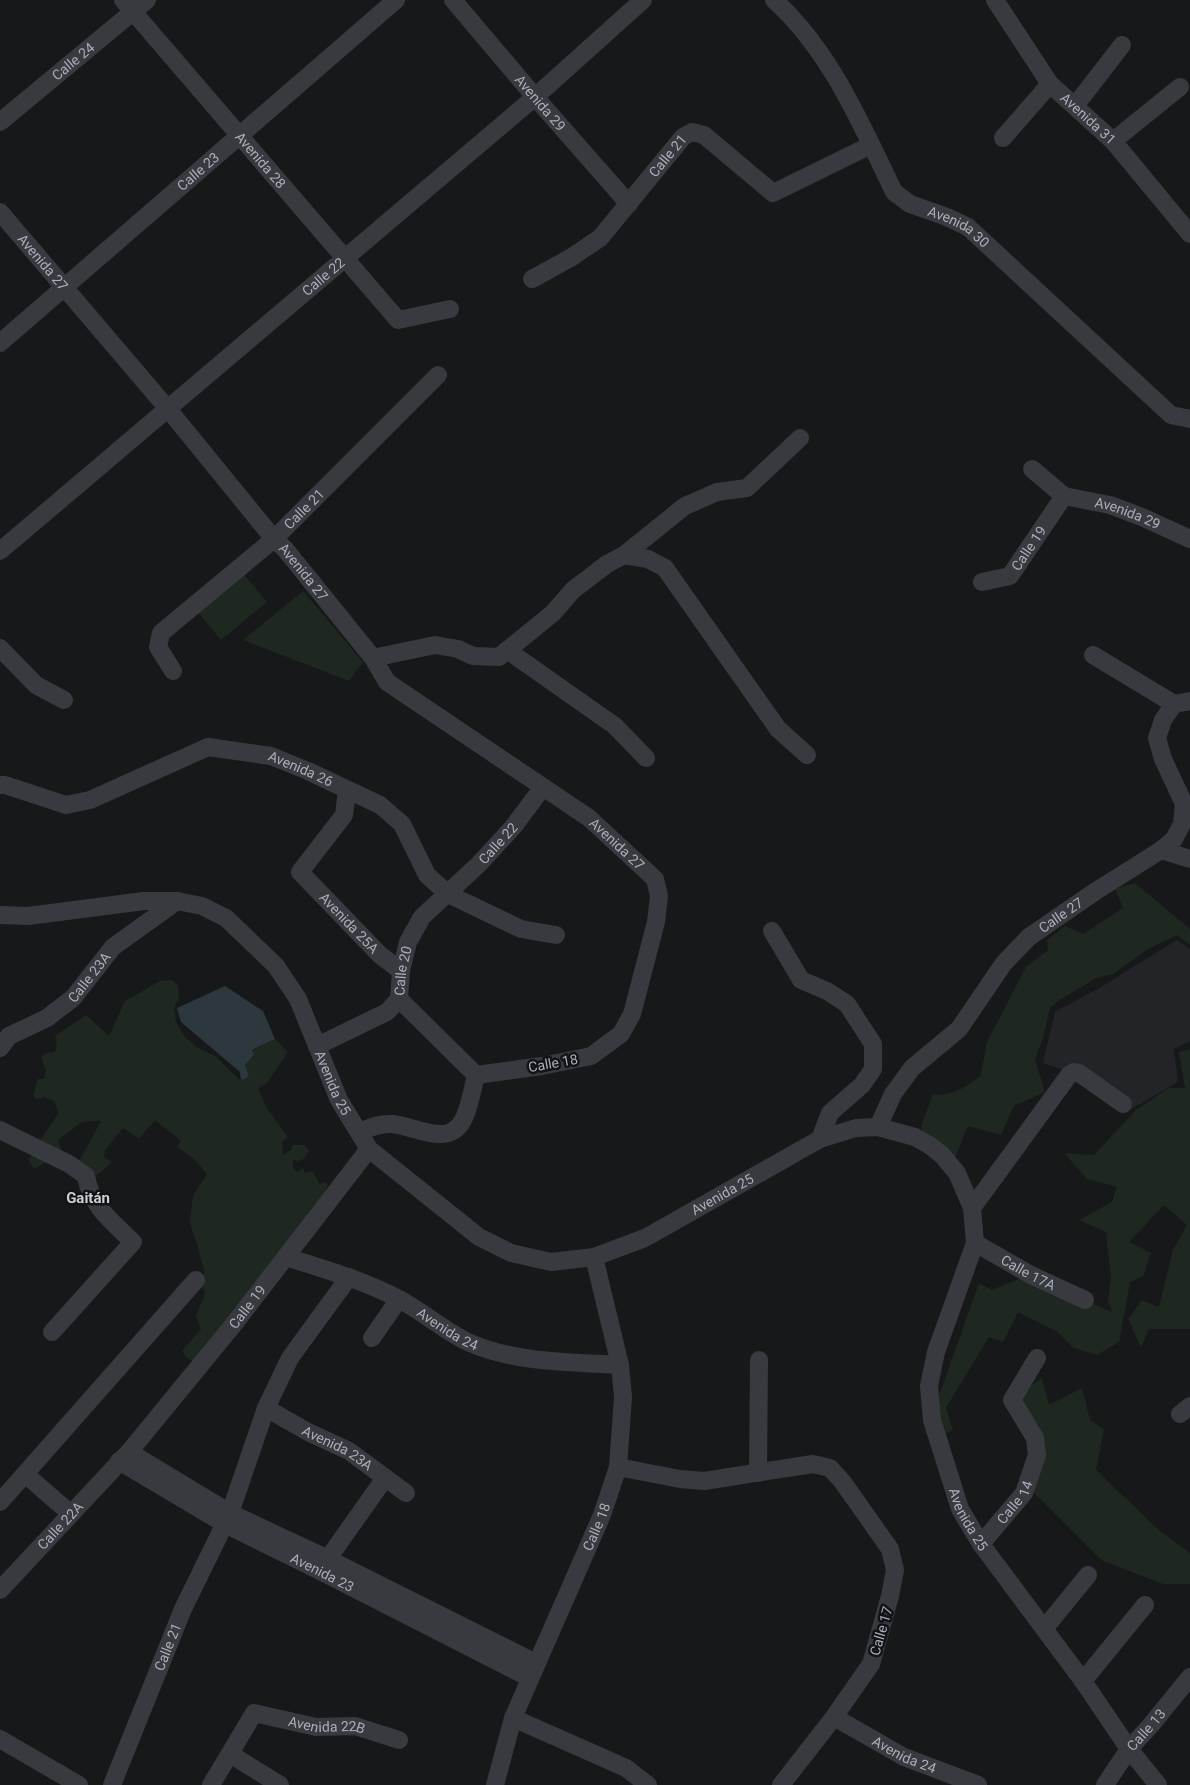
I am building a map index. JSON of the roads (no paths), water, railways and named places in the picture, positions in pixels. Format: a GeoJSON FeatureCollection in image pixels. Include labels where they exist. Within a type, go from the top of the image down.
{"type":"FeatureCollection","features":[{"type":"Feature","properties":{"kind":"street","name":"Calle 24"},"geometry":{"type":"LineString","coordinates":[[0,122],[128,6],[147,0]]}},
{"type":"Feature","properties":{"kind":"street","name":"Calle 23"},"geometry":{"type":"LineString","coordinates":[[0,343],[396,0]]}},
{"type":"Feature","properties":{"kind":"street","name":"Avenida 29"},"geometry":{"type":"LineString","coordinates":[[454,0],[628,204]]}},
{"type":"Feature","properties":{"kind":"street","name":"Calle 22"},"geometry":{"type":"LineString","coordinates":[[0,551],[535,97],[643,0]]}},
{"type":"Feature","properties":{"kind":"street","name":"Avenida 30"},"geometry":{"type":"LineString","coordinates":[[774,0],[787,12],[826,60],[894,192],[910,204],[947,217],[968,227],[1171,415],[1190,419]]}},
{"type":"Feature","properties":{"kind":"street","name":"Avenida 31"},"geometry":{"type":"LineString","coordinates":[[995,0],[1050,84],[1113,141],[1190,234]]}},
{"type":"Feature","properties":{"kind":"street","name":"Avenida 28"},"geometry":{"type":"LineString","coordinates":[[128,6],[398,320],[450,309]]}},
{"type":"Feature","properties":{"kind":"street"},"geometry":{"type":"LineString","coordinates":[[1076,106],[1122,45]]}},
{"type":"Feature","properties":{"kind":"street"},"geometry":{"type":"LineString","coordinates":[[1003,138],[1050,84]]}},
{"type":"Feature","properties":{"kind":"street"},"geometry":{"type":"LineString","coordinates":[[1113,141],[1180,87]]}},
{"type":"Feature","properties":{"kind":"street","name":"Calle 21"},"geometry":{"type":"LineString","coordinates":[[532,279],[572,258],[600,238],[684,137],[692,132],[704,136],[773,193],[871,145]]}},
{"type":"Feature","properties":{"kind":"street","name":"Avenida 27"},"geometry":{"type":"LineString","coordinates":[[0,212],[168,409],[274,539],[285,549],[373,658],[387,682],[589,818],[655,879]]}},
{"type":"Feature","properties":{"kind":"street","name":"Calle 21"},"geometry":{"type":"LineString","coordinates":[[172,670],[158,647],[161,633],[274,539],[438,375]]}},
{"type":"Feature","properties":{"kind":"street"},"geometry":{"type":"LineString","coordinates":[[373,658],[435,645],[458,649],[473,656],[499,657],[553,613],[573,590],[607,564],[624,554],[684,506],[717,492],[747,488],[800,438]]}},
{"type":"Feature","properties":{"kind":"street"},"geometry":{"type":"LineString","coordinates":[[1032,469],[1064,496]]}},
{"type":"Feature","properties":{"kind":"street","name":"Avenida 29"},"geometry":{"type":"LineString","coordinates":[[1064,496],[1110,505],[1190,539]]}},
{"type":"Feature","properties":{"kind":"street","name":"Calle 19"},"geometry":{"type":"LineString","coordinates":[[982,582],[1010,576],[1064,496]]}},
{"type":"Feature","properties":{"kind":"street"},"geometry":{"type":"LineString","coordinates":[[624,554],[648,559],[665,568],[778,729],[806,754]]}},
{"type":"Feature","properties":{"kind":"street"},"geometry":{"type":"LineString","coordinates":[[0,648],[36,685],[64,700]]}},
{"type":"Feature","properties":{"kind":"street"},"geometry":{"type":"LineString","coordinates":[[507,650],[614,726],[646,758]]}},
{"type":"Feature","properties":{"kind":"street"},"geometry":{"type":"LineString","coordinates":[[1093,655],[1182,703]]}},
{"type":"Feature","properties":{"kind":"street","name":"Calle 27"},"geometry":{"type":"LineString","coordinates":[[878,1127],[893,1094],[912,1068],[960,1029],[1004,963],[1029,937],[1096,891],[1161,850],[1174,839],[1182,824],[1187,801],[1162,759],[1157,738],[1163,720],[1182,703]]}},
{"type":"Feature","properties":{"kind":"street","name":"Avenida 26"},"geometry":{"type":"LineString","coordinates":[[0,785],[66,805],[90,800],[208,747],[271,756],[380,805],[402,824],[427,875],[448,894],[520,929],[556,935]]}},
{"type":"Feature","properties":{"kind":"street","name":"Calle 22"},"geometry":{"type":"LineString","coordinates":[[448,894],[513,827],[543,787]]}},
{"type":"Feature","properties":{"kind":"street","name":"Avenida 25A"},"geometry":{"type":"LineString","coordinates":[[347,790],[344,815],[300,872],[380,955],[401,971]]}},
{"type":"Feature","properties":{"kind":"street"},"geometry":{"type":"LineString","coordinates":[[1161,850],[1190,859]]}},
{"type":"Feature","properties":{"kind":"street","name":"Calle 18"},"geometry":{"type":"LineString","coordinates":[[476,1075],[542,1066],[591,1056],[606,1047],[621,1034],[632,1014],[656,922],[659,896],[655,879]]}},
{"type":"Feature","properties":{"kind":"street","name":"Calle 20"},"geometry":{"type":"LineString","coordinates":[[317,1046],[387,1012],[399,999],[401,971],[408,942],[422,917],[448,894]]}},
{"type":"Feature","properties":{"kind":"street","name":"Avenida 25"},"geometry":{"type":"LineString","coordinates":[[0,915],[28,916],[144,901],[177,901],[202,906],[226,918],[276,966],[298,999],[339,1100],[369,1149],[479,1238],[511,1253],[551,1262],[594,1257],[645,1238],[820,1139],[856,1128],[878,1127],[915,1137],[935,1150],[957,1173],[972,1208],[975,1243],[936,1352],[929,1386],[932,1420],[960,1509],[982,1544],[1083,1681],[1129,1749]]}},
{"type":"Feature","properties":{"kind":"street","name":"Calle 23A"},"geometry":{"type":"LineString","coordinates":[[3,1039],[47,1018],[74,998],[113,947],[177,901]]}},
{"type":"Feature","properties":{"kind":"street"},"geometry":{"type":"LineString","coordinates":[[772,931],[801,980],[828,991],[847,1004],[873,1044],[873,1069],[862,1085],[830,1112],[820,1139]]}},
{"type":"Feature","properties":{"kind":"street"},"geometry":{"type":"LineString","coordinates":[[358,1132],[379,1125],[392,1124],[439,1135],[453,1131],[463,1121],[476,1075],[399,999]]}},
{"type":"Feature","properties":{"kind":"street"},"geometry":{"type":"LineString","coordinates":[[972,1208],[1069,1075],[1074,1072],[1079,1073],[1123,1104]]}},
{"type":"Feature","properties":{"kind":"street"},"geometry":{"type":"LineString","coordinates":[[0,1130],[69,1164],[86,1176],[88,1190],[95,1204],[134,1242],[52,1332]]}},
{"type":"Feature","properties":{"kind":"street","name":"Calle 19"},"geometry":{"type":"LineString","coordinates":[[124,1456],[234,1324],[369,1149]]}},
{"type":"Feature","properties":{"kind":"street","name":"Calle 17A"},"geometry":{"type":"LineString","coordinates":[[975,1243],[1031,1275],[1085,1300]]}},
{"type":"Feature","properties":{"kind":"street","name":"Avenida 24"},"geometry":{"type":"LineString","coordinates":[[286,1257],[349,1277],[399,1299],[470,1343],[504,1354],[541,1360],[620,1365]]}},
{"type":"Feature","properties":{"kind":"street","name":"Calle 18"},"geometry":{"type":"LineString","coordinates":[[495,1785],[514,1718],[602,1516],[618,1467],[623,1397],[620,1365],[594,1257]]}},
{"type":"Feature","properties":{"kind":"street","name":"Calle 21"},"geometry":{"type":"LineString","coordinates":[[112,1785],[183,1609],[227,1518],[266,1408],[290,1358],[349,1277]]}},
{"type":"Feature","properties":{"kind":"street"},"geometry":{"type":"LineString","coordinates":[[0,1502],[196,1280]]}},
{"type":"Feature","properties":{"kind":"street"},"geometry":{"type":"LineString","coordinates":[[372,1338],[399,1299]]}},
{"type":"Feature","properties":{"kind":"street","name":"Calle 14"},"geometry":{"type":"LineString","coordinates":[[982,1544],[1024,1493],[1037,1456],[1035,1438],[1012,1400],[1038,1358]]}},
{"type":"Feature","properties":{"kind":"street"},"geometry":{"type":"LineString","coordinates":[[618,1467],[680,1479],[704,1481],[758,1473],[759,1360]]}},
{"type":"Feature","properties":{"kind":"street","name":"Avenida 23A"},"geometry":{"type":"LineString","coordinates":[[266,1408],[308,1432],[349,1451],[406,1493]]}},
{"type":"Feature","properties":{"kind":"street","name":"Calle 22A"},"geometry":{"type":"LineString","coordinates":[[0,1590],[124,1456]]}},
{"type":"Feature","properties":{"kind":"street","name":"Avenida 23"},"geometry":{"type":"LineString","coordinates":[[124,1456],[227,1518],[533,1671]]}},
{"type":"Feature","properties":{"kind":"street","name":"Calle 17"},"geometry":{"type":"LineString","coordinates":[[758,1473],[813,1464],[830,1468],[842,1480],[890,1549],[895,1570],[890,1596],[871,1664],[834,1717],[781,1785]]}},
{"type":"Feature","properties":{"kind":"street"},"geometry":{"type":"LineString","coordinates":[[25,1474],[70,1514]]}},
{"type":"Feature","properties":{"kind":"street"},"geometry":{"type":"LineString","coordinates":[[324,1565],[385,1478]]}},
{"type":"Feature","properties":{"kind":"street"},"geometry":{"type":"LineString","coordinates":[[1044,1629],[1088,1575]]}},
{"type":"Feature","properties":{"kind":"street"},"geometry":{"type":"LineString","coordinates":[[1083,1681],[1145,1605]]}},
{"type":"Feature","properties":{"kind":"street","name":"Calle 13"},"geometry":{"type":"LineString","coordinates":[[1105,1785],[1129,1749],[1190,1677]]}},
{"type":"Feature","properties":{"kind":"street","name":"Avenida 22B"},"geometry":{"type":"LineString","coordinates":[[230,1754],[254,1713],[316,1726],[355,1726],[399,1740]]}},
{"type":"Feature","properties":{"kind":"street","name":"Avenida 24"},"geometry":{"type":"LineString","coordinates":[[834,1717],[904,1757],[978,1785]]}},
{"type":"Feature","properties":{"kind":"street"},"geometry":{"type":"LineString","coordinates":[[514,1718],[626,1768],[648,1785]]}},
{"type":"Feature","properties":{"kind":"street"},"geometry":{"type":"LineString","coordinates":[[0,1739],[79,1785]]}},
{"type":"Feature","properties":{"kind":"street"},"geometry":{"type":"LineString","coordinates":[[1129,1749],[1158,1785]]}},
{"type":"Feature","properties":{"kind":"street"},"geometry":{"type":"LineString","coordinates":[[211,1785],[230,1754],[280,1785]]}},
{"type":"Feature","properties":{"kind":"district","name":"Gaitán"},"geometry":{"type":"Point","coordinates":[88,1198]}}]}
